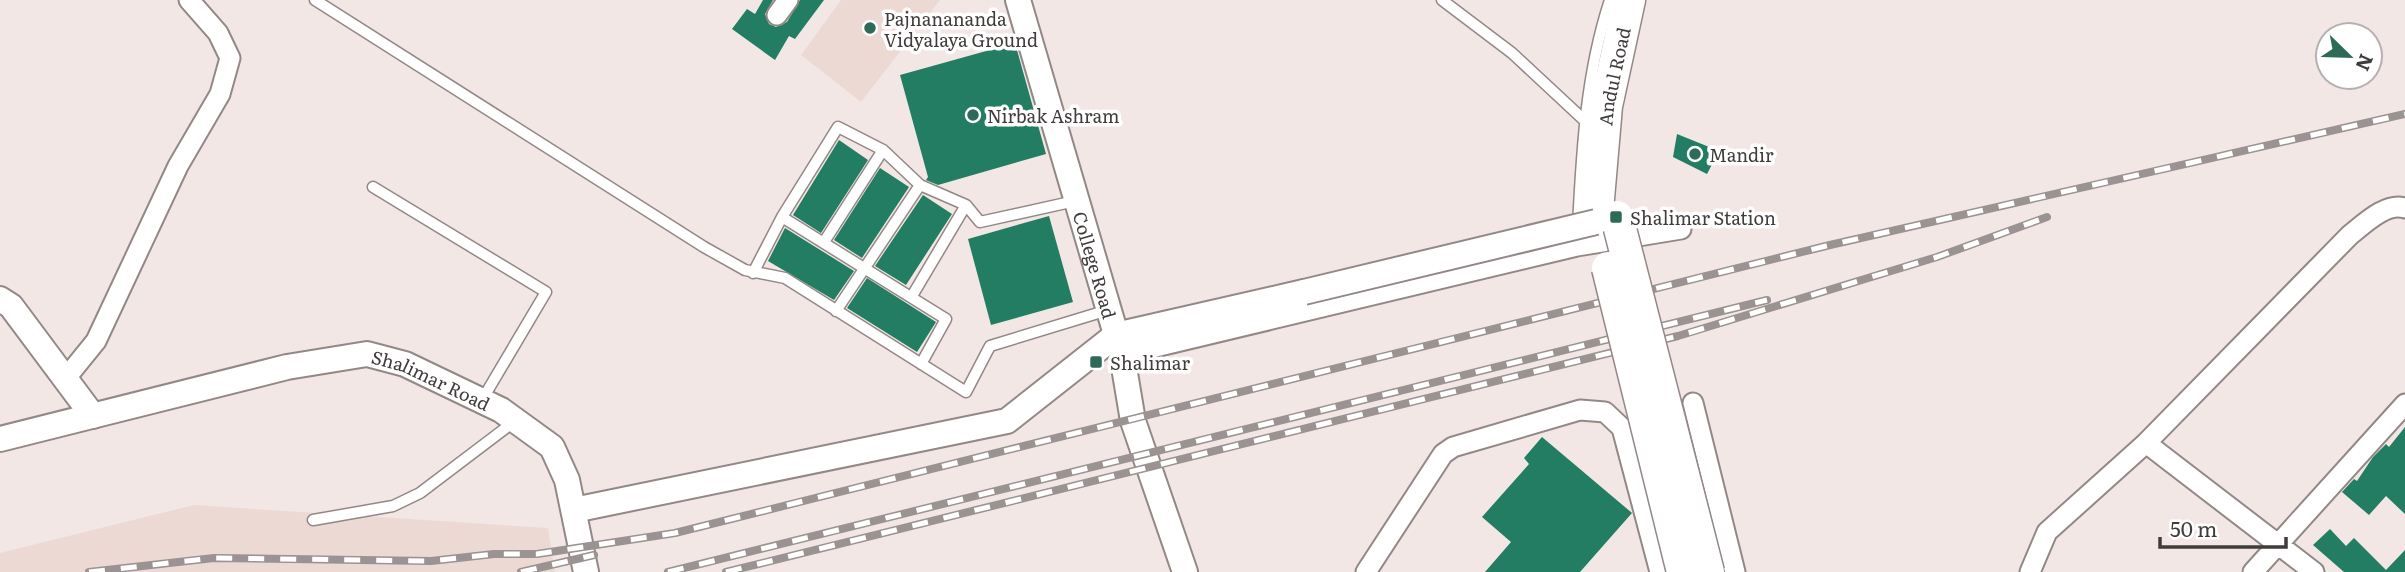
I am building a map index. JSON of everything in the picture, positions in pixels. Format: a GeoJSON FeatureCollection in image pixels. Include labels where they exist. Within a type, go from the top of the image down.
{"type":"FeatureCollection","features":[{"type":"Feature","properties":{"kind":"main road","name":"Andul Road"},"geometry":{"type":"LineString","coordinates":[[1597,229],[1608,93],[1629,0]]}},
{"type":"Feature","properties":{"kind":"main road"},"geometry":{"type":"LineString","coordinates":[[1597,229],[1683,572]]}},
{"type":"Feature","properties":{"kind":"main road"},"geometry":{"type":"LineString","coordinates":[[1597,229],[1709,572]]}},
{"type":"Feature","properties":{"kind":"street"},"geometry":{"type":"LineString","coordinates":[[66,378],[96,341],[168,185],[220,94],[230,58],[218,33],[189,0]]}},
{"type":"Feature","properties":{"kind":"street","name":"College Road"},"geometry":{"type":"LineString","coordinates":[[1018,0],[1119,345],[1136,432],[1185,572]]}},
{"type":"Feature","properties":{"kind":"street"},"geometry":{"type":"LineString","coordinates":[[2030,572],[2047,532],[2146,443],[2350,235],[2381,212],[2399,206],[2405,208]]}},
{"type":"Feature","properties":{"kind":"street"},"geometry":{"type":"LineString","coordinates":[[1119,345],[1597,229]]}},
{"type":"Feature","properties":{"kind":"street"},"geometry":{"type":"LineString","coordinates":[[576,518],[1007,422],[1119,345],[1304,292],[1597,229],[1681,229]]}},
{"type":"Feature","properties":{"kind":"street"},"geometry":{"type":"LineString","coordinates":[[0,299],[11,306],[93,416]]}},
{"type":"Feature","properties":{"kind":"street","name":"Shalimar Road"},"geometry":{"type":"LineString","coordinates":[[3,435],[93,416],[287,367],[367,354],[405,364],[481,400],[552,447],[567,480],[586,572]]}},
{"type":"Feature","properties":{"kind":"street"},"geometry":{"type":"LineString","coordinates":[[1693,403],[1735,572]]}},
{"type":"Feature","properties":{"kind":"street"},"geometry":{"type":"LineString","coordinates":[[2253,572],[2405,404]]}},
{"type":"Feature","properties":{"kind":"street"},"geometry":{"type":"LineString","coordinates":[[1366,572],[1443,454],[1453,447],[1580,410],[1605,412],[1622,428],[1660,572]]}},
{"type":"Feature","properties":{"kind":"street"},"geometry":{"type":"LineString","coordinates":[[2146,443],[2314,572]]}},
{"type":"Feature","properties":{"kind":"lane"},"geometry":{"type":"LineString","coordinates":[[315,0],[693,241],[753,273],[785,278],[966,392],[990,346],[1108,310]]}},
{"type":"Feature","properties":{"kind":"lane"},"geometry":{"type":"LineString","coordinates":[[1442,0],[1512,52],[1584,120]]}},
{"type":"Feature","properties":{"kind":"lane"},"geometry":{"type":"LineString","coordinates":[[1597,229],[1584,120],[1597,41],[1611,0]]}},
{"type":"Feature","properties":{"kind":"lane"},"geometry":{"type":"LineString","coordinates":[[753,273],[782,217],[838,127],[883,150],[920,185],[965,205],[980,222],[1075,201]]}},
{"type":"Feature","properties":{"kind":"lane"},"geometry":{"type":"LineString","coordinates":[[824,242],[883,150]]}},
{"type":"Feature","properties":{"kind":"lane"},"geometry":{"type":"LineString","coordinates":[[836,311],[920,185]]}},
{"type":"Feature","properties":{"kind":"lane"},"geometry":{"type":"LineString","coordinates":[[373,187],[546,292],[481,400]]}},
{"type":"Feature","properties":{"kind":"lane"},"geometry":{"type":"LineString","coordinates":[[912,296],[965,205]]}},
{"type":"Feature","properties":{"kind":"lane"},"geometry":{"type":"LineString","coordinates":[[782,217],[946,318],[921,364]]}},
{"type":"Feature","properties":{"kind":"lane"},"geometry":{"type":"LineString","coordinates":[[313,520],[393,506],[420,493],[516,421]]}},
{"type":"Feature","properties":{"kind":"shaded area","name":"Pajnanananda Vidyalaya Ground"},"geometry":{"type":"Polygon","coordinates":[[[841,0],[940,0],[861,102],[801,55],[841,0]]]}},
{"type":"Feature","properties":{"kind":"shaded area"},"geometry":{"type":"Polygon","coordinates":[[[194,505],[548,528],[555,572],[0,572],[0,553],[194,505]]]}},
{"type":"Feature","properties":{"kind":"building"},"geometry":{"type":"Polygon","coordinates":[[[763,0],[773,0],[765,14],[769,24],[776,27],[787,22],[800,0],[824,0],[795,39],[789,36],[775,60],[732,29],[747,9],[755,14],[763,0]]]}},
{"type":"Feature","properties":{"kind":"building","name":"Nirbak Ashram"},"geometry":{"type":"Polygon","coordinates":[[[1015,43],[1046,154],[938,185],[926,180],[928,177],[900,75],[1015,43]]]}},
{"type":"Feature","properties":{"kind":"building","name":"Mandir"},"geometry":{"type":"Polygon","coordinates":[[[1677,134],[1719,151],[1707,174],[1673,157],[1677,134]]]}},
{"type":"Feature","properties":{"kind":"building"},"geometry":{"type":"Polygon","coordinates":[[[839,140],[868,160],[821,233],[793,215],[839,140]]]}},
{"type":"Feature","properties":{"kind":"building"},"geometry":{"type":"Polygon","coordinates":[[[880,168],[909,187],[862,258],[834,240],[880,168]]]}},
{"type":"Feature","properties":{"kind":"building"},"geometry":{"type":"Polygon","coordinates":[[[923,195],[952,214],[906,285],[875,266],[923,195]]]}},
{"type":"Feature","properties":{"kind":"building"},"geometry":{"type":"Polygon","coordinates":[[[1049,216],[1073,302],[991,325],[968,239],[1049,216]]]}},
{"type":"Feature","properties":{"kind":"building"},"geometry":{"type":"Polygon","coordinates":[[[785,228],[854,271],[834,300],[768,261],[785,228]]]}},
{"type":"Feature","properties":{"kind":"building"},"geometry":{"type":"Polygon","coordinates":[[[867,278],[936,322],[917,352],[847,308],[867,278]]]}},
{"type":"Feature","properties":{"kind":"building"},"geometry":{"type":"Polygon","coordinates":[[[2405,427],[2405,514],[2386,496],[2369,515],[2342,492],[2354,479],[2357,481],[2373,457],[2386,444],[2389,447],[2405,427]]]}},
{"type":"Feature","properties":{"kind":"building"},"geometry":{"type":"Polygon","coordinates":[[[1542,437],[1632,513],[1580,572],[1485,572],[1511,542],[1482,517],[1529,464],[1524,458],[1542,437]]]}},
{"type":"Feature","properties":{"kind":"building"},"geometry":{"type":"Polygon","coordinates":[[[2330,529],[2346,546],[2354,538],[2386,570],[2405,550],[2405,572],[2344,572],[2313,545],[2330,529]]]}},
{"type":"Feature","properties":{"kind":"railway"},"geometry":{"type":"LineString","coordinates":[[89,572],[214,558],[431,561],[494,554],[537,554],[675,533],[1830,245],[2405,114]]}},
{"type":"Feature","properties":{"kind":"railway"},"geometry":{"type":"LineString","coordinates":[[726,572],[1678,336],[1937,257],[2047,217]]}},
{"type":"Feature","properties":{"kind":"railway"},"geometry":{"type":"LineString","coordinates":[[668,572],[1767,300]]}},
{"type":"Feature","properties":{"kind":"railway"},"geometry":{"type":"LineString","coordinates":[[521,572],[594,555]]}},
{"type":"Feature","properties":{"kind":"place","name":"Pajnanananda Vidyalaya Ground"},"geometry":{"type":"Point","coordinates":[870,28]}},
{"type":"Feature","properties":{"kind":"place","name":"Nirbak Ashram"},"geometry":{"type":"Point","coordinates":[973,115]}},
{"type":"Feature","properties":{"kind":"place","name":"Mandir"},"geometry":{"type":"Point","coordinates":[1695,154]}},
{"type":"Feature","properties":{"kind":"place","name":"Shalimar Station"},"geometry":{"type":"Point","coordinates":[1616,217]}},
{"type":"Feature","properties":{"kind":"place","name":"Shalimar"},"geometry":{"type":"Point","coordinates":[1096,362]}}]}
